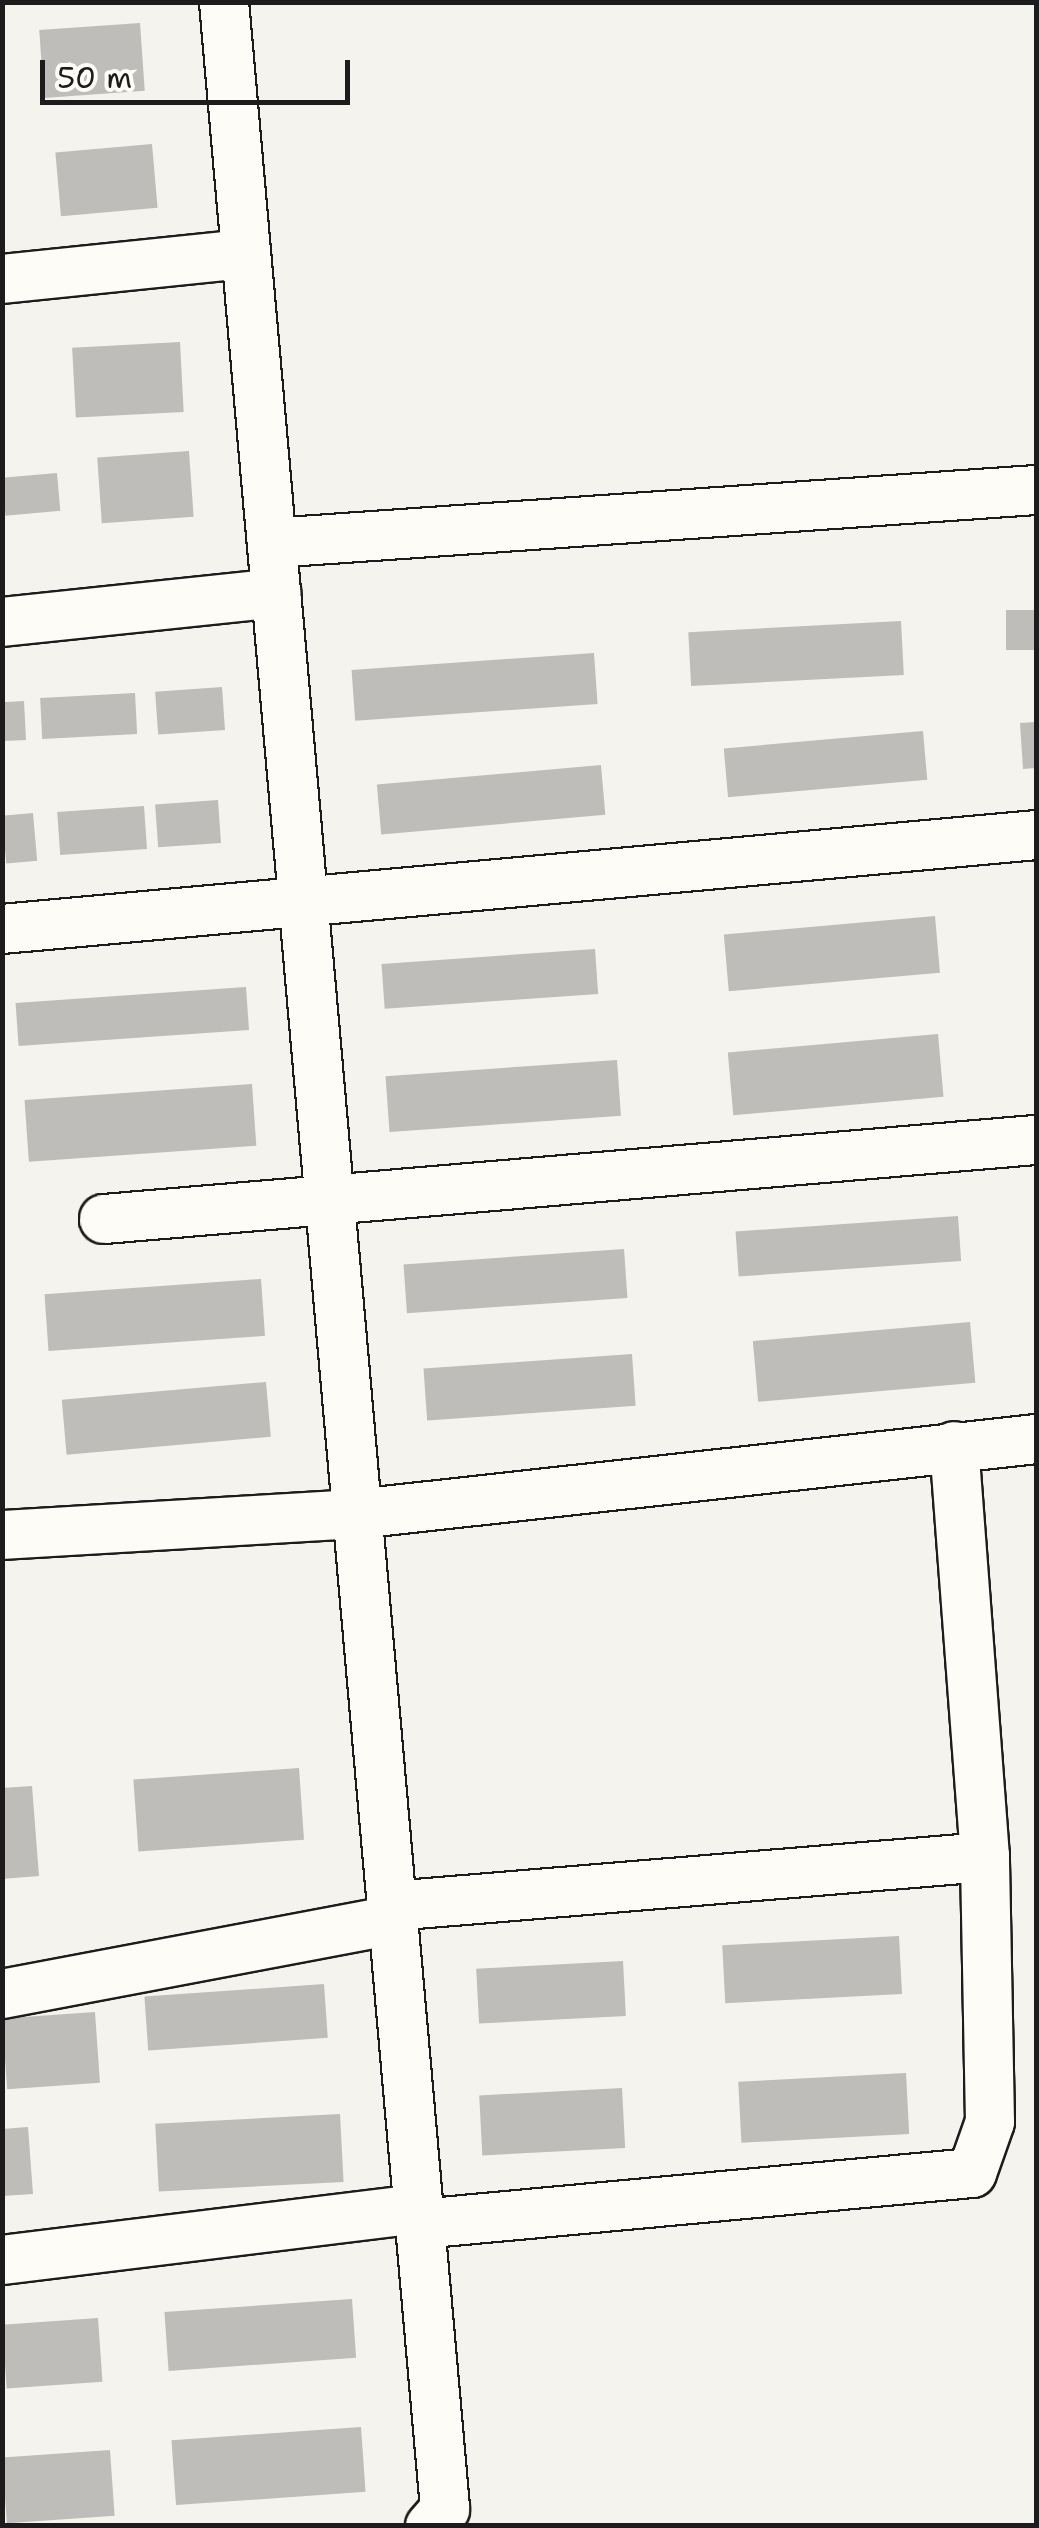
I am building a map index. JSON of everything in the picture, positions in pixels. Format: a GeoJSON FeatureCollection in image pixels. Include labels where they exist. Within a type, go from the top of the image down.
{"type":"FeatureCollection","features":[{"type":"Feature","properties":{"kind":"street"},"geometry":{"type":"LineString","coordinates":[[224,2],[446,2509],[430,2526]]}},
{"type":"Feature","properties":{"kind":"street"},"geometry":{"type":"LineString","coordinates":[[2,279],[246,254]]}},
{"type":"Feature","properties":{"kind":"street"},"geometry":{"type":"LineString","coordinates":[[272,544],[1036,490]]}},
{"type":"Feature","properties":{"kind":"street"},"geometry":{"type":"LineString","coordinates":[[2,622],[276,594]]}},
{"type":"Feature","properties":{"kind":"street"},"geometry":{"type":"LineString","coordinates":[[2,929],[1036,835]]}},
{"type":"Feature","properties":{"kind":"street"},"geometry":{"type":"LineString","coordinates":[[104,1219],[1036,1140]]}},
{"type":"Feature","properties":{"kind":"street"},"geometry":{"type":"LineString","coordinates":[[2,1535],[358,1514],[1036,1439]]}},
{"type":"Feature","properties":{"kind":"street"},"geometry":{"type":"LineString","coordinates":[[2,2260],[420,2217],[972,2173],[990,2122],[985,1857],[954,1446]]}},
{"type":"Feature","properties":{"kind":"street"},"geometry":{"type":"LineString","coordinates":[[2,1994],[393,1913],[985,1857]]}},
{"type":"Feature","properties":{"kind":"building"},"geometry":{"type":"Polygon","coordinates":[[[140,23],[145,91],[44,98],[39,30],[140,23]]]}},
{"type":"Feature","properties":{"kind":"building"},"geometry":{"type":"Polygon","coordinates":[[[152,144],[158,208],[61,216],[55,152],[152,144]]]}},
{"type":"Feature","properties":{"kind":"building"},"geometry":{"type":"Polygon","coordinates":[[[180,342],[184,412],[76,418],[72,348],[180,342]]]}},
{"type":"Feature","properties":{"kind":"building"},"geometry":{"type":"Polygon","coordinates":[[[189,451],[194,517],[102,523],[97,457],[189,451]]]}},
{"type":"Feature","properties":{"kind":"building"},"geometry":{"type":"Polygon","coordinates":[[[57,473],[60,511],[6,516],[2,478],[57,473]]]}},
{"type":"Feature","properties":{"kind":"building"},"geometry":{"type":"Polygon","coordinates":[[[1006,610],[1036,610],[1036,650],[1006,650],[1006,610]]]}},
{"type":"Feature","properties":{"kind":"building"},"geometry":{"type":"Polygon","coordinates":[[[901,621],[904,675],[691,686],[688,632],[901,621]]]}},
{"type":"Feature","properties":{"kind":"building"},"geometry":{"type":"Polygon","coordinates":[[[594,653],[598,704],[355,721],[352,670],[594,653]]]}},
{"type":"Feature","properties":{"kind":"building"},"geometry":{"type":"Polygon","coordinates":[[[222,687],[225,730],[158,735],[155,692],[222,687]]]}},
{"type":"Feature","properties":{"kind":"building"},"geometry":{"type":"Polygon","coordinates":[[[135,693],[137,734],[42,739],[40,698],[135,693]]]}},
{"type":"Feature","properties":{"kind":"building"},"geometry":{"type":"Polygon","coordinates":[[[24,701],[26,740],[4,741],[2,702],[24,701]]]}},
{"type":"Feature","properties":{"kind":"building"},"geometry":{"type":"Polygon","coordinates":[[[1036,722],[1036,768],[1023,769],[1020,723],[1036,722]]]}},
{"type":"Feature","properties":{"kind":"building"},"geometry":{"type":"Polygon","coordinates":[[[923,731],[927,780],[728,797],[724,748],[923,731]]]}},
{"type":"Feature","properties":{"kind":"building"},"geometry":{"type":"Polygon","coordinates":[[[601,765],[605,815],[381,834],[377,785],[601,765]]]}},
{"type":"Feature","properties":{"kind":"building"},"geometry":{"type":"Polygon","coordinates":[[[218,800],[221,843],[158,847],[155,804],[218,800]]]}},
{"type":"Feature","properties":{"kind":"building"},"geometry":{"type":"Polygon","coordinates":[[[144,806],[147,849],[60,855],[57,812],[144,806]]]}},
{"type":"Feature","properties":{"kind":"building"},"geometry":{"type":"Polygon","coordinates":[[[33,813],[37,861],[6,864],[2,816],[33,813]]]}},
{"type":"Feature","properties":{"kind":"building"},"geometry":{"type":"Polygon","coordinates":[[[935,916],[940,973],[729,991],[724,934],[935,916]]]}},
{"type":"Feature","properties":{"kind":"building"},"geometry":{"type":"Polygon","coordinates":[[[595,949],[598,994],[385,1009],[382,964],[595,949]]]}},
{"type":"Feature","properties":{"kind":"building"},"geometry":{"type":"Polygon","coordinates":[[[246,987],[249,1030],[19,1046],[16,1003],[246,987]]]}},
{"type":"Feature","properties":{"kind":"building"},"geometry":{"type":"Polygon","coordinates":[[[938,1034],[943,1097],[733,1115],[728,1052],[938,1034]]]}},
{"type":"Feature","properties":{"kind":"building"},"geometry":{"type":"Polygon","coordinates":[[[617,1060],[621,1116],[389,1132],[386,1076],[617,1060]]]}},
{"type":"Feature","properties":{"kind":"building"},"geometry":{"type":"Polygon","coordinates":[[[252,1084],[256,1146],[29,1162],[25,1100],[252,1084]]]}},
{"type":"Feature","properties":{"kind":"building"},"geometry":{"type":"Polygon","coordinates":[[[958,1216],[961,1261],[739,1276],[736,1232],[958,1216]]]}},
{"type":"Feature","properties":{"kind":"building"},"geometry":{"type":"Polygon","coordinates":[[[624,1249],[627,1298],[407,1313],[404,1264],[624,1249]]]}},
{"type":"Feature","properties":{"kind":"building"},"geometry":{"type":"Polygon","coordinates":[[[261,1279],[265,1336],[49,1351],[45,1294],[261,1279]]]}},
{"type":"Feature","properties":{"kind":"building"},"geometry":{"type":"Polygon","coordinates":[[[970,1322],[975,1383],[758,1402],[753,1341],[970,1322]]]}},
{"type":"Feature","properties":{"kind":"building"},"geometry":{"type":"Polygon","coordinates":[[[632,1354],[636,1406],[427,1420],[424,1369],[632,1354]]]}},
{"type":"Feature","properties":{"kind":"building"},"geometry":{"type":"Polygon","coordinates":[[[266,1382],[271,1437],[67,1455],[62,1400],[266,1382]]]}},
{"type":"Feature","properties":{"kind":"building"},"geometry":{"type":"Polygon","coordinates":[[[299,1768],[304,1840],[138,1851],[133,1780],[299,1768]]]}},
{"type":"Feature","properties":{"kind":"building"},"geometry":{"type":"Polygon","coordinates":[[[32,1786],[39,1876],[2,1879],[2,1788],[32,1786]]]}},
{"type":"Feature","properties":{"kind":"building"},"geometry":{"type":"Polygon","coordinates":[[[899,1936],[902,1994],[725,2003],[722,1945],[899,1936]]]}},
{"type":"Feature","properties":{"kind":"building"},"geometry":{"type":"Polygon","coordinates":[[[623,1961],[626,2016],[479,2024],[476,1969],[623,1961]]]}},
{"type":"Feature","properties":{"kind":"building"},"geometry":{"type":"Polygon","coordinates":[[[324,1984],[328,2038],[148,2050],[144,1997],[324,1984]]]}},
{"type":"Feature","properties":{"kind":"building"},"geometry":{"type":"Polygon","coordinates":[[[95,2012],[100,2083],[7,2089],[2,2018],[95,2012]]]}},
{"type":"Feature","properties":{"kind":"building"},"geometry":{"type":"Polygon","coordinates":[[[906,2073],[909,2134],[741,2143],[738,2082],[906,2073]]]}},
{"type":"Feature","properties":{"kind":"building"},"geometry":{"type":"Polygon","coordinates":[[[622,2088],[625,2148],[482,2155],[479,2095],[622,2088]]]}},
{"type":"Feature","properties":{"kind":"building"},"geometry":{"type":"Polygon","coordinates":[[[340,2114],[344,2182],[159,2192],[155,2124],[340,2114]]]}},
{"type":"Feature","properties":{"kind":"building"},"geometry":{"type":"Polygon","coordinates":[[[28,2127],[33,2194],[2,2196],[2,2129],[28,2127]]]}},
{"type":"Feature","properties":{"kind":"building"},"geometry":{"type":"Polygon","coordinates":[[[352,2299],[356,2358],[169,2371],[164,2312],[352,2299]]]}},
{"type":"Feature","properties":{"kind":"building"},"geometry":{"type":"Polygon","coordinates":[[[98,2318],[102,2382],[7,2389],[2,2325],[98,2318]]]}},
{"type":"Feature","properties":{"kind":"building"},"geometry":{"type":"Polygon","coordinates":[[[361,2427],[366,2492],[176,2505],[171,2440],[361,2427]]]}},
{"type":"Feature","properties":{"kind":"building"},"geometry":{"type":"Polygon","coordinates":[[[110,2450],[115,2516],[7,2523],[2,2458],[110,2450]]]}}]}
